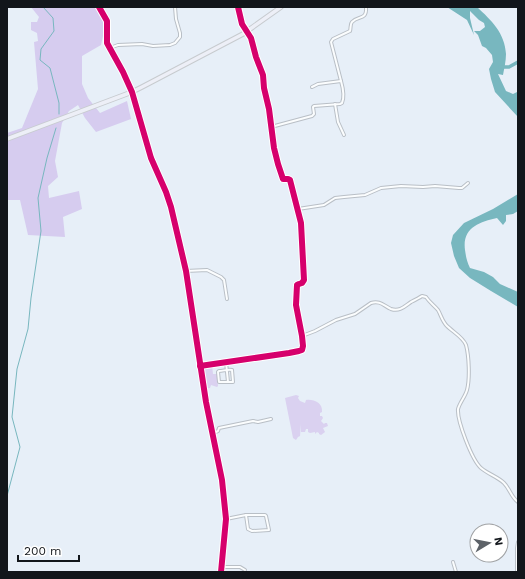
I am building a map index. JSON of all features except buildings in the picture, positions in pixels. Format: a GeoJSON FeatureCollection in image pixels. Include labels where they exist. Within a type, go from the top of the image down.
{"type":"FeatureCollection","features":[{"type":"Feature","properties":{"kind":"main road"},"geometry":{"type":"LineString","coordinates":[[7,139],[132,92],[247,31],[281,7]]}},
{"type":"Feature","properties":{"kind":"street"},"geometry":{"type":"LineString","coordinates":[[99,7],[106,20],[107,41],[109,48],[123,72],[132,92],[152,158],[166,192],[186,271],[206,402],[222,480],[226,519],[221,572]]}},
{"type":"Feature","properties":{"kind":"street"},"geometry":{"type":"LineString","coordinates":[[109,48],[126,44],[175,44],[180,37],[175,7]]}},
{"type":"Feature","properties":{"kind":"street"},"geometry":{"type":"LineString","coordinates":[[200,366],[289,354],[302,350],[303,346],[296,305],[297,285],[302,283],[304,280],[301,223],[290,180],[288,178],[282,178],[274,148],[263,75],[256,57],[252,38],[242,24],[238,7]]}},
{"type":"Feature","properties":{"kind":"street"},"geometry":{"type":"LineString","coordinates":[[271,126],[312,116],[314,114],[314,106],[342,103],[344,96],[331,42],[333,39],[350,32],[351,23],[365,15],[366,7]]}},
{"type":"Feature","properties":{"kind":"street"},"geometry":{"type":"LineString","coordinates":[[312,87],[318,84],[341,81]]}},
{"type":"Feature","properties":{"kind":"street"},"geometry":{"type":"LineString","coordinates":[[335,104],[338,122],[344,135]]}},
{"type":"Feature","properties":{"kind":"street"},"geometry":{"type":"LineString","coordinates":[[298,209],[324,205],[335,198],[365,195],[381,188],[401,186],[462,188],[468,183]]}},
{"type":"Feature","properties":{"kind":"street"},"geometry":{"type":"LineString","coordinates":[[186,271],[206,270],[221,277],[224,280],[227,299]]}},
{"type":"Feature","properties":{"kind":"street"},"geometry":{"type":"LineString","coordinates":[[302,336],[315,332],[336,320],[355,314],[374,302],[380,302],[392,310],[396,310],[401,309],[422,296],[426,297],[439,312],[446,325],[465,343],[469,363],[468,385],[458,412],[468,446],[481,468],[504,483],[510,491],[512,497],[518,502]]}},
{"type":"Feature","properties":{"kind":"street"},"geometry":{"type":"LineString","coordinates":[[226,362],[228,382]]}},
{"type":"Feature","properties":{"kind":"street"},"geometry":{"type":"LineString","coordinates":[[232,370],[233,382],[228,382],[219,382],[218,371],[232,370]]}},
{"type":"Feature","properties":{"kind":"street"},"geometry":{"type":"LineString","coordinates":[[212,434],[218,431],[219,428],[271,419]]}},
{"type":"Feature","properties":{"kind":"street"},"geometry":{"type":"LineString","coordinates":[[226,519],[246,515],[265,515],[269,530],[252,531],[248,529],[246,515]]}},
{"type":"Feature","properties":{"kind":"street"},"geometry":{"type":"LineString","coordinates":[[517,572],[518,542]]}},
{"type":"Feature","properties":{"kind":"street"},"geometry":{"type":"LineString","coordinates":[[453,562],[456,572]]}},
{"type":"Feature","properties":{"kind":"street"},"geometry":{"type":"LineString","coordinates":[[222,567],[240,567],[245,570]]}},
{"type":"Feature","properties":{"kind":"shaded area"},"geometry":{"type":"Polygon","coordinates":[[[31,7],[97,7],[104,20],[103,36],[101,45],[82,56],[82,84],[88,98],[100,113],[127,101],[131,119],[96,132],[85,118],[78,105],[69,111],[62,123],[55,161],[58,177],[48,186],[49,198],[79,191],[82,209],[63,217],[65,237],[28,235],[20,200],[7,200],[7,133],[22,128],[38,89],[34,42],[38,41],[37,33],[31,30],[31,22],[37,22],[39,17],[31,7]]]}},
{"type":"Feature","properties":{"kind":"shaded area"},"geometry":{"type":"Polygon","coordinates":[[[212,365],[213,374],[217,374],[218,386],[211,385],[210,388],[205,389],[204,381],[206,381],[206,378],[203,378],[201,366],[212,365]]]}},
{"type":"Feature","properties":{"kind":"shaded area"},"geometry":{"type":"Polygon","coordinates":[[[296,395],[299,396],[298,398],[300,401],[305,403],[306,400],[312,400],[321,406],[322,412],[320,413],[320,416],[323,418],[321,421],[324,424],[327,423],[328,426],[323,428],[325,432],[321,435],[317,432],[315,434],[315,432],[310,433],[308,432],[308,429],[306,429],[305,432],[301,432],[301,424],[300,436],[296,440],[293,438],[285,398],[296,395]]]}},
{"type":"Feature","properties":{"kind":"water"},"geometry":{"type":"Polygon","coordinates":[[[447,7],[477,7],[500,33],[505,46],[506,54],[503,75],[498,74],[506,91],[513,94],[518,92],[518,117],[495,92],[489,69],[493,62],[492,55],[482,46],[478,35],[474,31],[480,31],[485,27],[484,23],[470,11],[474,35],[467,20],[447,7]]]}},
{"type":"Feature","properties":{"kind":"water"},"geometry":{"type":"Polygon","coordinates":[[[518,194],[518,211],[513,214],[506,215],[506,221],[503,225],[497,218],[473,227],[466,236],[465,250],[470,268],[484,272],[493,277],[500,284],[518,292],[518,307],[470,278],[459,268],[451,243],[453,235],[464,223],[493,209],[518,194]]]}},
{"type":"Feature","properties":{"kind":"waterway"},"geometry":{"type":"LineString","coordinates":[[43,7],[53,18],[54,31],[41,49],[40,60],[50,68],[59,103],[59,114]]}},
{"type":"Feature","properties":{"kind":"waterway"},"geometry":{"type":"LineString","coordinates":[[500,67],[509,67],[518,62]]}},
{"type":"Feature","properties":{"kind":"waterway"},"geometry":{"type":"LineString","coordinates":[[7,496],[20,447],[12,417],[17,369],[28,329],[41,231],[38,198],[47,158],[56,128]]}},
{"type":"Feature","properties":{"kind":"cycle path"},"geometry":{"type":"LineString","coordinates":[[99,7],[107,21],[107,43],[132,92],[151,158],[171,207],[186,271],[206,402],[222,480],[226,519],[221,572]]}},
{"type":"Feature","properties":{"kind":"cycle path"},"geometry":{"type":"LineString","coordinates":[[200,366],[289,353],[302,350],[303,346],[296,305],[297,285],[302,283],[304,280],[301,223],[290,180],[283,179],[278,164],[274,148],[263,75],[251,38],[242,24],[238,7]]}}]}
